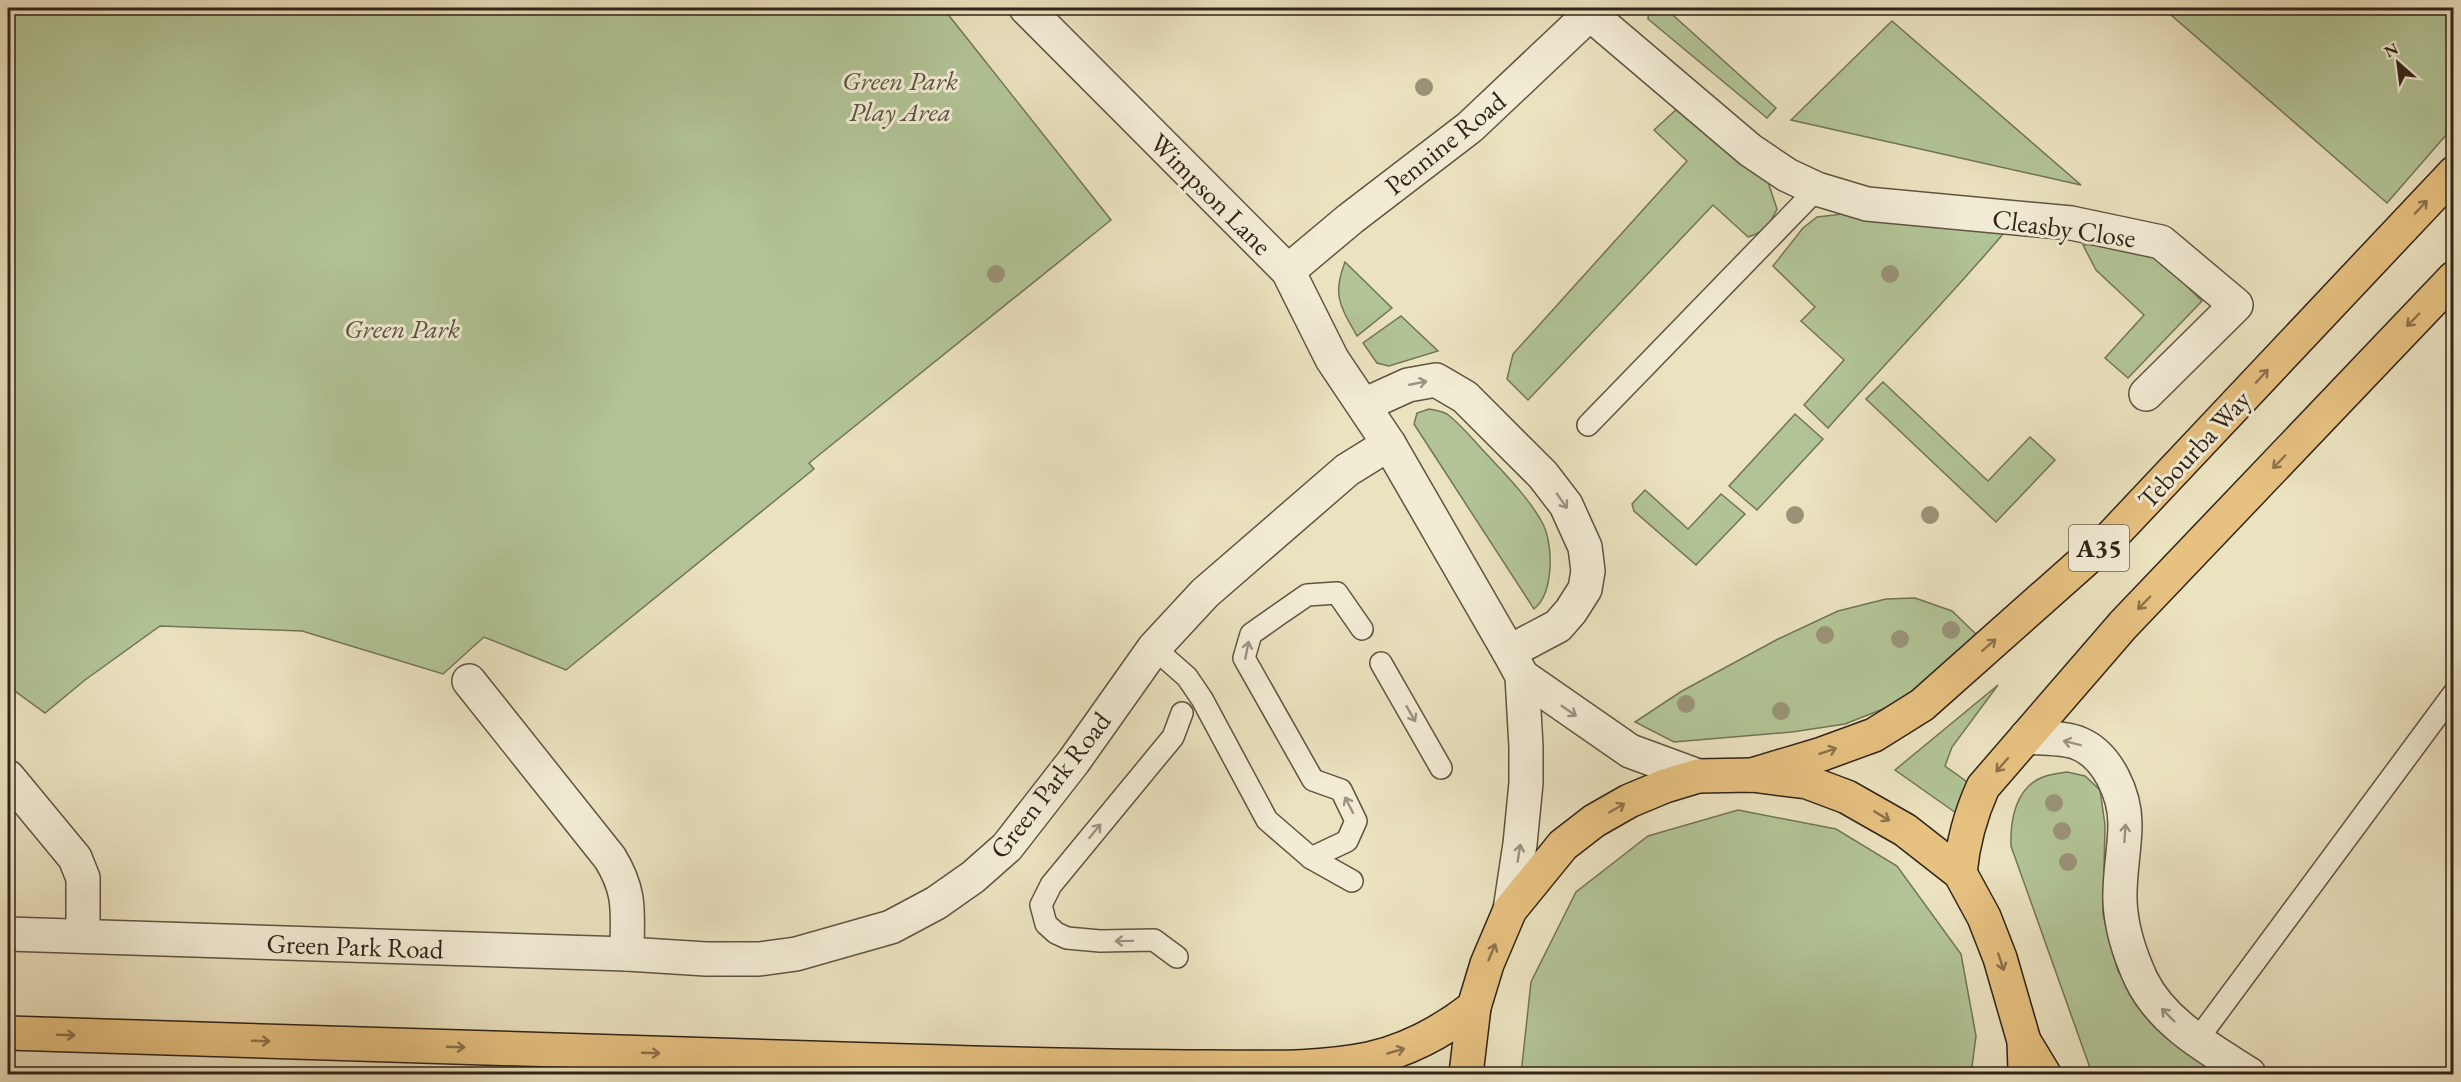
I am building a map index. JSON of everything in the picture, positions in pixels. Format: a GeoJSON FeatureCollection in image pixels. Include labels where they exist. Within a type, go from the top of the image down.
{"type":"FeatureCollection","features":[{"type":"Feature","properties":{"kind":"main road","name":"Tebourba Way"},"geometry":{"type":"LineString","coordinates":[[1752,774],[1822,754],[1874,735],[1922,705],[2111,537],[2454,172]]}},
{"type":"Feature","properties":{"kind":"main road","name":"A35"},"geometry":{"type":"LineString","coordinates":[[1960,873],[1962,844],[1969,816],[1983,787],[2123,625],[2454,278]]}},
{"type":"Feature","properties":{"kind":"main road"},"geometry":{"type":"LineString","coordinates":[[1466,1074],[1474,1007],[1487,964],[1510,910],[1563,845],[1594,821],[1629,801],[1698,776],[1752,774],[1807,782],[1847,797],[1905,830],[1960,873],[1984,917],[2000,958],[2024,1041],[2026,1074]]}},
{"type":"Feature","properties":{"kind":"main road"},"geometry":{"type":"LineString","coordinates":[[8,1033],[920,1061],[1155,1067],[1299,1066],[1369,1059],[1410,1047],[1445,1030],[1474,1007]]}},
{"type":"Feature","properties":{"kind":"main road"},"geometry":{"type":"LineString","coordinates":[[2024,1041],[2044,1074]]}},
{"type":"Feature","properties":{"kind":"street","name":"Wimpson Lane"},"geometry":{"type":"LineString","coordinates":[[1026,8],[1288,271],[1332,359],[1389,444],[1515,664]]}},
{"type":"Feature","properties":{"kind":"street","name":"Pennine Road"},"geometry":{"type":"LineString","coordinates":[[1288,271],[1350,219],[1470,127],[1593,11]]}},
{"type":"Feature","properties":{"kind":"street","name":"Cleasby Close"},"geometry":{"type":"LineString","coordinates":[[1593,11],[1750,150],[1787,175],[1817,189],[1867,204],[2071,223],[2161,243],[2236,305],[2146,394]]}},
{"type":"Feature","properties":{"kind":"street"},"geometry":{"type":"LineString","coordinates":[[1364,405],[1407,385],[1436,380],[1465,397],[1543,475],[1566,505],[1585,547],[1588,571],[1585,589],[1558,626],[1515,664]]}},
{"type":"Feature","properties":{"kind":"street","name":"Green Park Road"},"geometry":{"type":"LineString","coordinates":[[8,934],[759,959],[796,954],[891,927],[936,903],[973,877],[1007,847],[1074,761],[1154,648],[1205,592],[1347,470],[1389,444]]}},
{"type":"Feature","properties":{"kind":"street"},"geometry":{"type":"LineString","coordinates":[[1515,664],[1630,752],[1698,776]]}},
{"type":"Feature","properties":{"kind":"street"},"geometry":{"type":"LineString","coordinates":[[1510,910],[1526,783],[1515,664]]}},
{"type":"Feature","properties":{"kind":"street"},"geometry":{"type":"LineString","coordinates":[[469,681],[610,858],[622,878],[628,900],[627,954]]}},
{"type":"Feature","properties":{"kind":"street"},"geometry":{"type":"LineString","coordinates":[[2026,738],[2058,739],[2080,744],[2094,753],[2120,792],[2125,822],[2120,901],[2126,942],[2142,981],[2155,1001],[2197,1040],[2249,1074]]}},
{"type":"Feature","properties":{"kind":"street"},"geometry":{"type":"LineString","coordinates":[[8,777],[75,858],[83,878],[82,936]]}},
{"type":"Feature","properties":{"kind":"lane"},"geometry":{"type":"LineString","coordinates":[[1588,425],[1817,189]]}},
{"type":"Feature","properties":{"kind":"lane"},"geometry":{"type":"LineString","coordinates":[[1311,858],[1347,841],[1356,820],[1341,790],[1313,780],[1244,658],[1251,634],[1307,595],[1337,593],[1362,629]]}},
{"type":"Feature","properties":{"kind":"lane"},"geometry":{"type":"LineString","coordinates":[[1154,648],[1187,677],[1202,699],[1267,820],[1311,858],[1352,881]]}},
{"type":"Feature","properties":{"kind":"lane"},"geometry":{"type":"LineString","coordinates":[[1381,663],[1441,768]]}},
{"type":"Feature","properties":{"kind":"lane"},"geometry":{"type":"LineString","coordinates":[[2197,1040],[2454,693]]}},
{"type":"Feature","properties":{"kind":"lane"},"geometry":{"type":"LineString","coordinates":[[1178,957],[1154,940],[1100,941],[1067,938],[1056,933],[1046,924],[1041,905],[1051,885],[1173,737],[1182,713]]}},
{"type":"Feature","properties":{"kind":"green space","name":"Green Park"},"geometry":{"type":"Polygon","coordinates":[[[8,8],[943,8],[1111,220],[809,463],[814,469],[566,670],[484,637],[443,674],[302,631],[160,626],[85,680],[45,713],[8,686],[8,8]]]}},
{"type":"Feature","properties":{"kind":"green space"},"geometry":{"type":"Polygon","coordinates":[[[1649,8],[1665,8],[1776,108],[1767,118],[1648,19],[1649,8]]]}},
{"type":"Feature","properties":{"kind":"green space"},"geometry":{"type":"Polygon","coordinates":[[[2163,8],[2453,8],[2453,127],[2387,203],[2163,8]]]}},
{"type":"Feature","properties":{"kind":"green space"},"geometry":{"type":"Polygon","coordinates":[[[1892,21],[2081,185],[1791,120],[1892,21]]]}},
{"type":"Feature","properties":{"kind":"green space"},"geometry":{"type":"Polygon","coordinates":[[[1678,108],[1767,179],[1777,209],[1763,230],[1748,237],[1713,205],[1528,400],[1507,379],[1513,354],[1687,161],[1654,130],[1678,108]]]}},
{"type":"Feature","properties":{"kind":"green space"},"geometry":{"type":"Polygon","coordinates":[[[1843,214],[2004,233],[1828,428],[1804,405],[1844,360],[1801,321],[1815,307],[1773,266],[1803,228],[1817,217],[1843,214]]]}},
{"type":"Feature","properties":{"kind":"green space"},"geometry":{"type":"Polygon","coordinates":[[[2102,244],[2158,258],[2202,301],[2128,378],[2105,358],[2144,315],[2096,270],[2083,245],[2102,244]]]}},
{"type":"Feature","properties":{"kind":"green space"},"geometry":{"type":"Polygon","coordinates":[[[1345,262],[1392,308],[1357,336],[1340,300],[1339,283],[1345,262]]]}},
{"type":"Feature","properties":{"kind":"green space"},"geometry":{"type":"Polygon","coordinates":[[[1401,316],[1438,351],[1389,366],[1377,363],[1363,343],[1401,316]]]}},
{"type":"Feature","properties":{"kind":"green space"},"geometry":{"type":"Polygon","coordinates":[[[1883,382],[1988,481],[2030,437],[2055,460],[1996,522],[1866,399],[1883,382]]]}},
{"type":"Feature","properties":{"kind":"green space"},"geometry":{"type":"Polygon","coordinates":[[[1429,409],[1447,414],[1460,425],[1505,473],[1542,522],[1549,543],[1550,568],[1545,592],[1541,602],[1534,609],[1414,424],[1417,413],[1429,409]]]}},
{"type":"Feature","properties":{"kind":"green space"},"geometry":{"type":"Polygon","coordinates":[[[1795,414],[1823,439],[1757,510],[1729,486],[1795,414]]]}},
{"type":"Feature","properties":{"kind":"green space"},"geometry":{"type":"Polygon","coordinates":[[[1645,490],[1688,529],[1721,494],[1745,514],[1696,565],[1634,511],[1632,504],[1645,490]]]}},
{"type":"Feature","properties":{"kind":"green space"},"geometry":{"type":"Polygon","coordinates":[[[1915,598],[1952,611],[1980,638],[1937,674],[1888,707],[1845,724],[1792,732],[1674,742],[1635,722],[1682,691],[1778,639],[1838,611],[1886,599],[1915,598]]]}},
{"type":"Feature","properties":{"kind":"green space"},"geometry":{"type":"Polygon","coordinates":[[[1998,685],[1952,747],[1945,766],[1970,784],[1956,813],[1895,770],[1998,685]]]}},
{"type":"Feature","properties":{"kind":"green space"},"geometry":{"type":"Polygon","coordinates":[[[2067,772],[2085,776],[2100,790],[2105,825],[2103,914],[2118,971],[2158,1027],[2215,1074],[2094,1074],[2090,1068],[2011,846],[2014,815],[2026,788],[2043,777],[2067,772]]]}},
{"type":"Feature","properties":{"kind":"green space"},"geometry":{"type":"Polygon","coordinates":[[[1738,810],[1836,829],[1897,866],[1961,954],[1976,1036],[1971,1074],[1521,1074],[1531,982],[1576,892],[1648,836],[1738,810]]]}},
{"type":"Feature","properties":{"kind":"park label","name":"Green Park Play Area"},"geometry":{"type":"Point","coordinates":[900,96]}}]}
